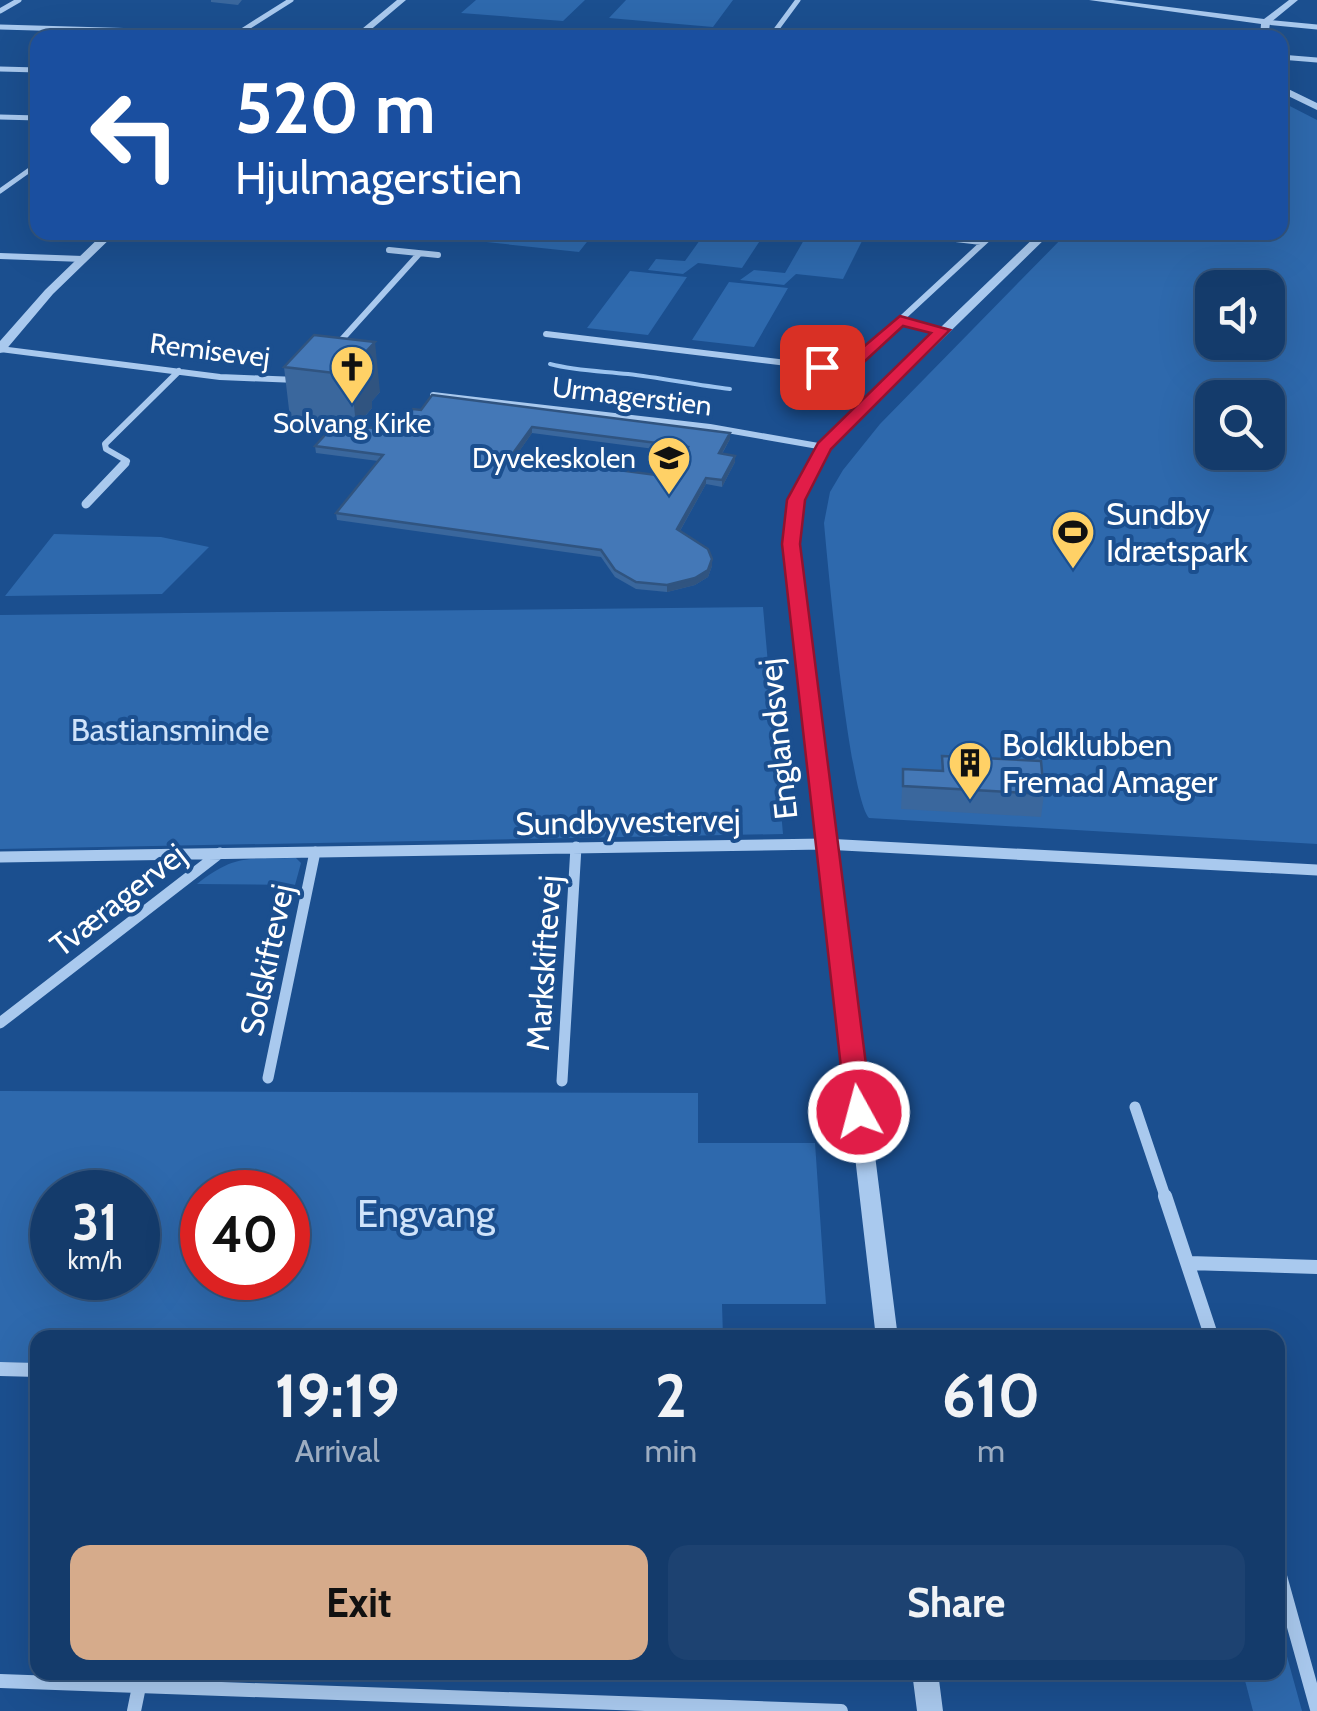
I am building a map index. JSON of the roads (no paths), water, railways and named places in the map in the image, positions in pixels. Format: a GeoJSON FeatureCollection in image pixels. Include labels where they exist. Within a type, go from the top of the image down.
{"type":"FeatureCollection","features":[{"type":"Feature","properties":{"kind":"street"},"geometry":{"type":"LineString","coordinates":[[0,11],[18,0]]}},
{"type":"Feature","properties":{"kind":"street"},"geometry":{"type":"LineString","coordinates":[[242,30],[291,0]]}},
{"type":"Feature","properties":{"kind":"street"},"geometry":{"type":"LineString","coordinates":[[364,30],[402,0]]}},
{"type":"Feature","properties":{"kind":"street"},"geometry":{"type":"LineString","coordinates":[[776,30],[798,0]]}},
{"type":"Feature","properties":{"kind":"street"},"geometry":{"type":"LineString","coordinates":[[1092,0],[1317,26]]}},
{"type":"Feature","properties":{"kind":"street"},"geometry":{"type":"LineString","coordinates":[[1265,30],[1266,22],[1294,0]]}},
{"type":"Feature","properties":{"kind":"street"},"geometry":{"type":"LineString","coordinates":[[0,27],[101,30]]}},
{"type":"Feature","properties":{"kind":"street"},"geometry":{"type":"LineString","coordinates":[[1288,58],[1317,60]]}},
{"type":"Feature","properties":{"kind":"street"},"geometry":{"type":"LineString","coordinates":[[0,69],[30,70]]}},
{"type":"Feature","properties":{"kind":"street"},"geometry":{"type":"LineString","coordinates":[[1288,92],[1317,107]]}},
{"type":"Feature","properties":{"kind":"street"},"geometry":{"type":"LineString","coordinates":[[0,117],[30,118]]}},
{"type":"Feature","properties":{"kind":"street"},"geometry":{"type":"LineString","coordinates":[[0,191],[30,170]]}},
{"type":"Feature","properties":{"kind":"street"},"geometry":{"type":"LineString","coordinates":[[0,349],[103,240]]}},
{"type":"Feature","properties":{"kind":"street"},"geometry":{"type":"LineString","coordinates":[[964,240],[981,242]]}},
{"type":"Feature","properties":{"kind":"street"},"geometry":{"type":"LineString","coordinates":[[546,334],[846,370],[984,240]]}},
{"type":"Feature","properties":{"kind":"street","name":"Englandsvej"},"geometry":{"type":"LineString","coordinates":[[886,1330],[824,844],[791,544],[796,500],[824,447],[1038,240]]}},
{"type":"Feature","properties":{"kind":"street"},"geometry":{"type":"LineString","coordinates":[[389,250],[438,256]]}},
{"type":"Feature","properties":{"kind":"street"},"geometry":{"type":"LineString","coordinates":[[332,350],[420,254]]}},
{"type":"Feature","properties":{"kind":"street"},"geometry":{"type":"LineString","coordinates":[[0,256],[83,259]]}},
{"type":"Feature","properties":{"kind":"street"},"geometry":{"type":"LineString","coordinates":[[900,321],[942,330]]}},
{"type":"Feature","properties":{"kind":"street","name":"Remisevej"},"geometry":{"type":"LineString","coordinates":[[0,349],[256,381],[308,376]]}},
{"type":"Feature","properties":{"kind":"street"},"geometry":{"type":"LineString","coordinates":[[86,504],[127,461],[105,444],[180,370]]}},
{"type":"Feature","properties":{"kind":"street","name":"Urmagerstien"},"geometry":{"type":"LineString","coordinates":[[433,395],[710,427],[824,447]]}},
{"type":"Feature","properties":{"kind":"street","name":"Sundbyvestervej"},"geometry":{"type":"LineString","coordinates":[[0,856],[824,844],[1317,870]]}},
{"type":"Feature","properties":{"kind":"street","name":"Markskiftevej"},"geometry":{"type":"LineString","coordinates":[[562,1081],[576,847]]}},
{"type":"Feature","properties":{"kind":"street","name":"Solskiftevej"},"geometry":{"type":"LineString","coordinates":[[268,1078],[315,852]]}},
{"type":"Feature","properties":{"kind":"street","name":"Tværagervej"},"geometry":{"type":"LineString","coordinates":[[0,1023],[220,853]]}},
{"type":"Feature","properties":{"kind":"street"},"geometry":{"type":"LineString","coordinates":[[1135,1106],[1210,1330]]}},
{"type":"Feature","properties":{"kind":"street"},"geometry":{"type":"LineString","coordinates":[[1189,1263],[1317,1267]]}},
{"type":"Feature","properties":{"kind":"street"},"geometry":{"type":"LineString","coordinates":[[0,1368],[30,1370]]}},
{"type":"Feature","properties":{"kind":"street"},"geometry":{"type":"LineString","coordinates":[[1285,1595],[1317,1710]]}},
{"type":"Feature","properties":{"kind":"street"},"geometry":{"type":"LineString","coordinates":[[0,1681],[70,1680]]}},
{"type":"Feature","properties":{"kind":"street"},"geometry":{"type":"LineString","coordinates":[[134,1711],[141,1680]]}},
{"type":"Feature","properties":{"kind":"street"},"geometry":{"type":"LineString","coordinates":[[163,1680],[841,1711]]}},
{"type":"Feature","properties":{"kind":"street"},"geometry":{"type":"LineString","coordinates":[[926,1680],[930,1711]]}},
{"type":"Feature","properties":{"kind":"waterway"},"geometry":{"type":"LineString","coordinates":[[550,364],[730,389]]}},
{"type":"Feature","properties":{"kind":"place","name":"Solvang Kirke"},"geometry":{"type":"Point","coordinates":[352,405]}},
{"type":"Feature","properties":{"kind":"place","name":"Dyvekeskolen"},"geometry":{"type":"Point","coordinates":[669,496]}},
{"type":"Feature","properties":{"kind":"place","name":"Sundby Idrætspark"},"geometry":{"type":"Point","coordinates":[1073,570]}},
{"type":"Feature","properties":{"kind":"place","name":"Boldklubben Fremad Amager"},"geometry":{"type":"Point","coordinates":[970,801]}},
{"type":"Feature","properties":{"kind":"park label","name":"Bastiansminde"},"geometry":{"type":"Point","coordinates":[170,730]}},
{"type":"Feature","properties":{"kind":"park label","name":"Engvang"},"geometry":{"type":"Point","coordinates":[426,1214]}}]}
